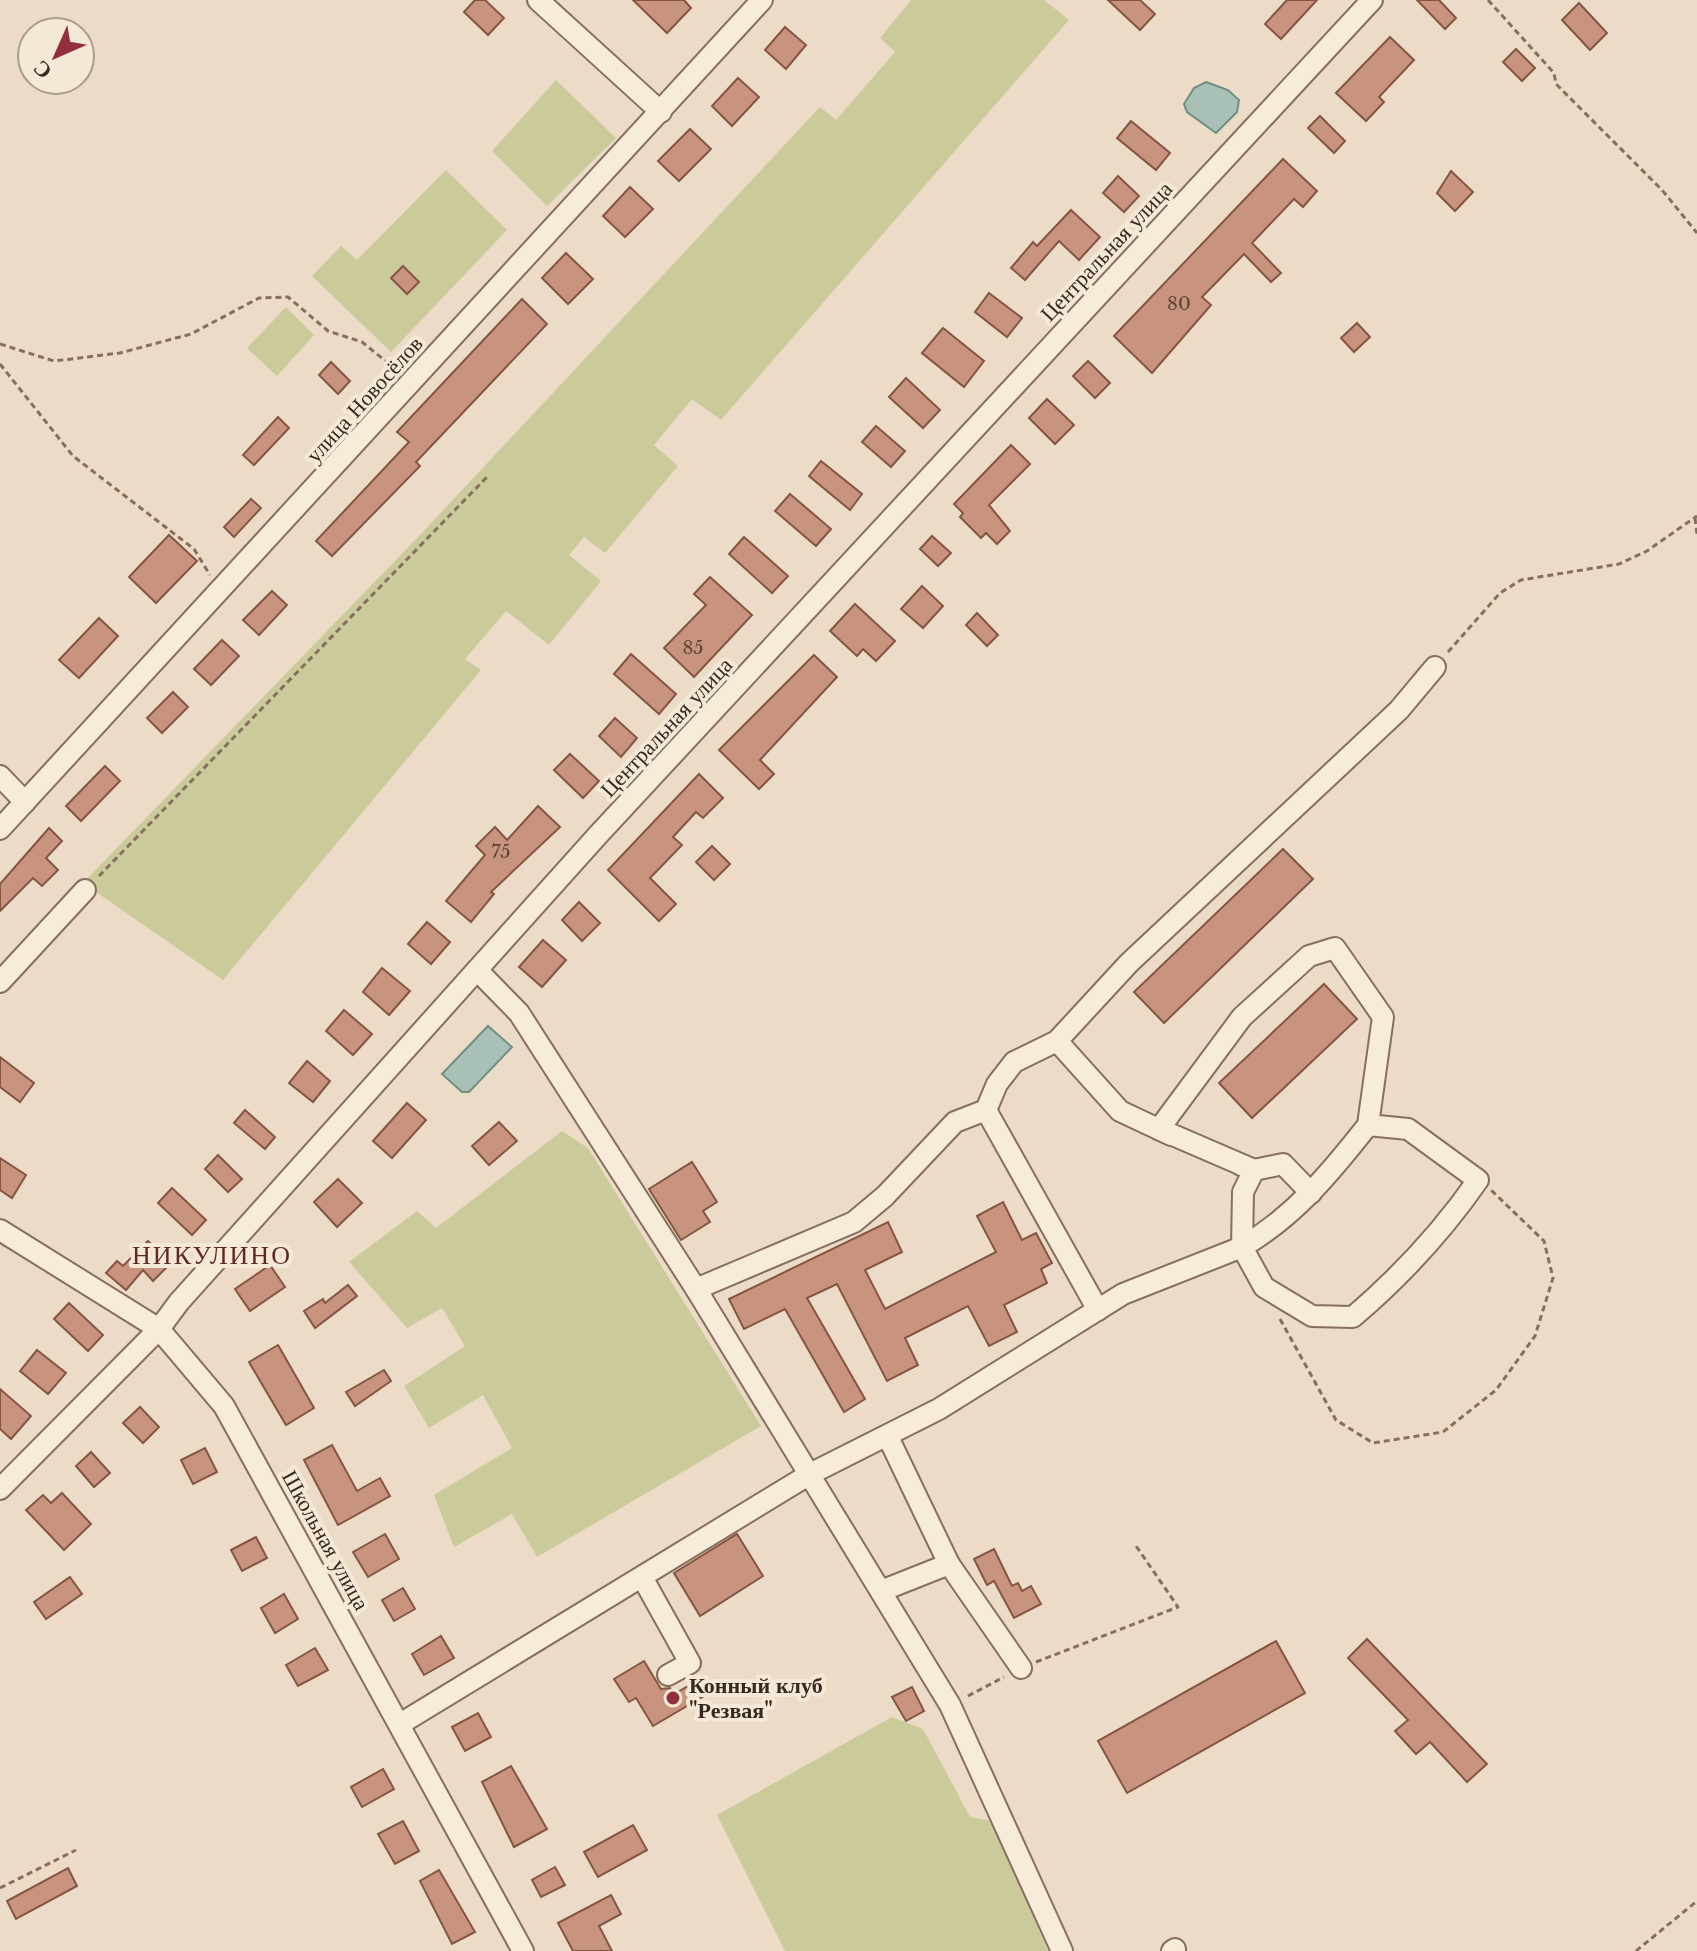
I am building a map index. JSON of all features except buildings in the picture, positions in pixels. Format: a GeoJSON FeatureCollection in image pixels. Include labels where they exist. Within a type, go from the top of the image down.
{"type":"FeatureCollection","features":[{"type":"Feature","properties":{"kind":"street"},"geometry":{"type":"LineString","coordinates":[[538,0],[661,112]]}},
{"type":"Feature","properties":{"kind":"street","name":"улица Новосёлов"},"geometry":{"type":"LineString","coordinates":[[0,829],[762,0]]}},
{"type":"Feature","properties":{"kind":"street","name":"Центральная улица"},"geometry":{"type":"LineString","coordinates":[[0,1489],[159,1329],[179,1302],[477,970],[1372,0]]}},
{"type":"Feature","properties":{"kind":"street"},"geometry":{"type":"LineString","coordinates":[[696,1289],[854,1222],[885,1196],[955,1122],[986,1110],[997,1084],[1014,1062],[1057,1041],[1129,963],[1399,710],[1435,667]]}},
{"type":"Feature","properties":{"kind":"street"},"geometry":{"type":"LineString","coordinates":[[0,776],[25,802]]}},
{"type":"Feature","properties":{"kind":"street"},"geometry":{"type":"LineString","coordinates":[[0,982],[85,890]]}},
{"type":"Feature","properties":{"kind":"street"},"geometry":{"type":"LineString","coordinates":[[400,1724],[810,1474],[888,1437],[1123,1294],[1242,1247],[1275,1227],[1311,1193],[1368,1125],[1383,1017],[1335,948],[1309,956],[1242,1017],[1159,1129]]}},
{"type":"Feature","properties":{"kind":"street"},"geometry":{"type":"LineString","coordinates":[[477,970],[519,1013],[667,1250],[696,1289],[950,1705],[1062,1951]]}},
{"type":"Feature","properties":{"kind":"street"},"geometry":{"type":"LineString","coordinates":[[1057,1041],[1120,1111],[1254,1170],[1283,1164],[1311,1193]]}},
{"type":"Feature","properties":{"kind":"street"},"geometry":{"type":"LineString","coordinates":[[986,1110],[1098,1310]]}},
{"type":"Feature","properties":{"kind":"street"},"geometry":{"type":"LineString","coordinates":[[1254,1170],[1243,1192],[1242,1247],[1264,1287],[1312,1316],[1353,1317],[1399,1277],[1454,1215],[1478,1180],[1408,1129],[1368,1125]]}},
{"type":"Feature","properties":{"kind":"street","name":"Школьная улица"},"geometry":{"type":"LineString","coordinates":[[0,1230],[159,1329],[224,1406],[523,1951]]}},
{"type":"Feature","properties":{"kind":"street"},"geometry":{"type":"LineString","coordinates":[[888,1437],[949,1564],[1021,1668]]}},
{"type":"Feature","properties":{"kind":"street"},"geometry":{"type":"LineString","coordinates":[[881,1591],[949,1564]]}},
{"type":"Feature","properties":{"kind":"street"},"geometry":{"type":"LineString","coordinates":[[642,1577],[690,1663],[668,1675]]}},
{"type":"Feature","properties":{"kind":"path"},"geometry":{"type":"LineString","coordinates":[[1488,0],[1554,73],[1556,84],[1662,190],[1697,233]]}},
{"type":"Feature","properties":{"kind":"path"},"geometry":{"type":"LineString","coordinates":[[0,344],[54,361],[120,353],[191,334],[259,298],[288,297],[328,331],[362,342],[410,384]]}},
{"type":"Feature","properties":{"kind":"path"},"geometry":{"type":"LineString","coordinates":[[0,364],[73,456],[194,549],[221,592]]}},
{"type":"Feature","properties":{"kind":"path"},"geometry":{"type":"LineString","coordinates":[[85,890],[487,477]]}},
{"type":"Feature","properties":{"kind":"path"},"geometry":{"type":"LineString","coordinates":[[1696,517],[1697,534]]}},
{"type":"Feature","properties":{"kind":"path"},"geometry":{"type":"LineString","coordinates":[[1435,667],[1500,593],[1521,580],[1619,564],[1647,551],[1696,517]]}},
{"type":"Feature","properties":{"kind":"path"},"geometry":{"type":"LineString","coordinates":[[1264,1287],[1296,1353],[1336,1420],[1373,1443],[1443,1432],[1496,1390],[1535,1336],[1553,1278],[1544,1241],[1478,1180]]}},
{"type":"Feature","properties":{"kind":"path"},"geometry":{"type":"LineString","coordinates":[[950,1705],[1021,1668],[1178,1607],[1134,1543]]}},
{"type":"Feature","properties":{"kind":"path"},"geometry":{"type":"LineString","coordinates":[[0,1888],[76,1850]]}},
{"type":"Feature","properties":{"kind":"path"},"geometry":{"type":"LineString","coordinates":[[1636,1951],[1697,1901]]}},
{"type":"Feature","properties":{"kind":"green space"},"geometry":{"type":"Polygon","coordinates":[[[911,0],[1044,0],[1069,20],[721,420],[692,399],[654,445],[678,466],[605,553],[584,537],[569,555],[601,581],[549,645],[506,611],[465,659],[481,670],[223,980],[83,883],[421,534],[820,107],[836,120],[895,52],[880,38],[911,0]]]}},
{"type":"Feature","properties":{"kind":"green space"},"geometry":{"type":"Polygon","coordinates":[[[556,80],[616,138],[547,206],[492,151],[556,80]]]}},
{"type":"Feature","properties":{"kind":"green space"},"geometry":{"type":"Polygon","coordinates":[[[446,170],[507,230],[391,352],[312,276],[341,246],[357,260],[446,170]]]}},
{"type":"Feature","properties":{"kind":"green space"},"geometry":{"type":"Polygon","coordinates":[[[286,307],[314,335],[277,376],[247,348],[286,307]]]}},
{"type":"Feature","properties":{"kind":"green space"},"geometry":{"type":"Polygon","coordinates":[[[562,1131],[588,1148],[761,1426],[537,1557],[512,1514],[454,1547],[434,1495],[512,1448],[483,1395],[429,1428],[404,1386],[465,1346],[442,1308],[407,1328],[349,1262],[417,1211],[436,1228],[562,1131]]]}},
{"type":"Feature","properties":{"kind":"green space"},"geometry":{"type":"Polygon","coordinates":[[[892,1717],[923,1729],[970,1817],[991,1821],[1048,1951],[785,1951],[717,1815],[892,1717]]]}},
{"type":"Feature","properties":{"kind":"shaded area"},"geometry":{"type":"Polygon","coordinates":[[[1206,82],[1228,90],[1239,100],[1237,112],[1216,133],[1187,112],[1184,104],[1194,88],[1206,82]]]}},
{"type":"Feature","properties":{"kind":"shaded area"},"geometry":{"type":"Polygon","coordinates":[[[488,1026],[512,1047],[469,1092],[462,1092],[442,1074],[488,1026]]]}},
{"type":"Feature","properties":{"kind":"place","name":"Конный клуб \"Резвая\""},"geometry":{"type":"Point","coordinates":[673,1698]}},
{"type":"Feature","properties":{"kind":"district","name":"НИКУЛИНО"},"geometry":{"type":"Point","coordinates":[212,1255]}}]}
